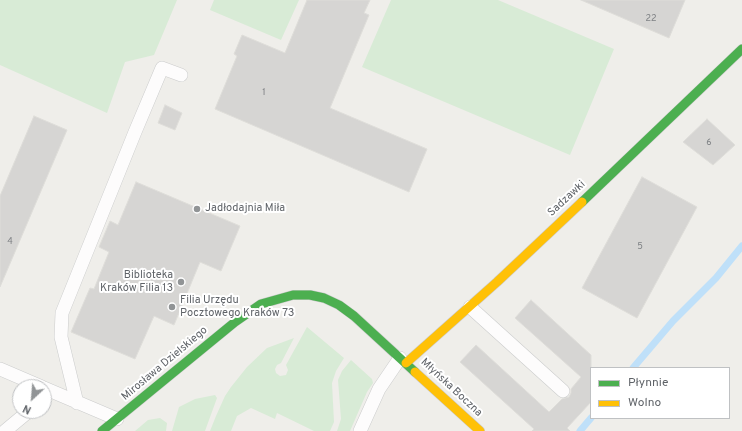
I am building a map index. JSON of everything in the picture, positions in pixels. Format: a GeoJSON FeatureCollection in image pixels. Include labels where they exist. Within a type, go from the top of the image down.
{"type":"FeatureCollection","features":[{"type":"Feature","properties":{"kind":"street","name":"Sadzawki"},"geometry":{"type":"LineString","coordinates":[[403,361],[470,307],[742,49]]}},
{"type":"Feature","properties":{"kind":"street","name":"Mirosława Dzielskiego"},"geometry":{"type":"LineString","coordinates":[[102,431],[235,322],[261,304],[293,295],[310,295],[324,298],[339,306],[373,332],[403,361]]}},
{"type":"Feature","properties":{"kind":"street","name":"Młyńska Boczna"},"geometry":{"type":"LineString","coordinates":[[403,361],[480,431]]}},
{"type":"Feature","properties":{"kind":"lane"},"geometry":{"type":"LineString","coordinates":[[77,403],[61,337],[62,313],[162,68],[181,75]]}},
{"type":"Feature","properties":{"kind":"lane"},"geometry":{"type":"LineString","coordinates":[[470,307],[564,391]]}},
{"type":"Feature","properties":{"kind":"lane"},"geometry":{"type":"LineString","coordinates":[[360,431],[379,389],[403,361]]}},
{"type":"Feature","properties":{"kind":"lane"},"geometry":{"type":"LineString","coordinates":[[0,369],[21,379]]}},
{"type":"Feature","properties":{"kind":"lane"},"geometry":{"type":"LineString","coordinates":[[52,393],[117,419]]}},
{"type":"Feature","properties":{"kind":"lane"},"geometry":{"type":"LineString","coordinates":[[5,431],[19,419]]}},
{"type":"Feature","properties":{"kind":"green space"},"geometry":{"type":"Polygon","coordinates":[[[0,0],[177,0],[154,55],[125,62],[107,113],[0,65],[0,0]]]}},
{"type":"Feature","properties":{"kind":"green space"},"geometry":{"type":"Polygon","coordinates":[[[214,0],[299,0],[281,40],[210,10],[214,0]]]}},
{"type":"Feature","properties":{"kind":"green space"},"geometry":{"type":"Polygon","coordinates":[[[391,0],[498,0],[614,49],[570,155],[362,67],[391,0]]]}},
{"type":"Feature","properties":{"kind":"green space"},"geometry":{"type":"Polygon","coordinates":[[[307,327],[344,358],[336,371],[332,383],[334,422],[330,431],[314,431],[277,413],[275,419],[251,408],[237,416],[231,431],[210,431],[225,396],[247,367],[267,348],[294,338],[281,363],[277,365],[275,369],[276,373],[280,376],[286,375],[288,370],[286,365],[307,327]]]}},
{"type":"Feature","properties":{"kind":"green space"},"geometry":{"type":"Polygon","coordinates":[[[351,360],[372,379],[373,383],[367,392],[350,431],[337,431],[341,419],[338,380],[342,371],[351,360]]]}},
{"type":"Feature","properties":{"kind":"green space"},"geometry":{"type":"Polygon","coordinates":[[[215,395],[217,398],[205,431],[172,431],[179,407],[195,399],[215,395]]]}},
{"type":"Feature","properties":{"kind":"green space"},"geometry":{"type":"Polygon","coordinates":[[[160,418],[167,423],[166,431],[135,431],[148,420],[160,418]]]}},
{"type":"Feature","properties":{"kind":"building"},"geometry":{"type":"Polygon","coordinates":[[[307,0],[370,0],[364,13],[369,15],[330,108],[427,149],[409,192],[215,109],[237,56],[234,54],[242,35],[285,53],[307,0]]]}},
{"type":"Feature","properties":{"kind":"building"},"geometry":{"type":"Polygon","coordinates":[[[581,0],[685,0],[669,38],[581,0]]]}},
{"type":"Feature","properties":{"kind":"building"},"geometry":{"type":"Polygon","coordinates":[[[165,105],[182,113],[175,130],[158,123],[165,105]]]}},
{"type":"Feature","properties":{"kind":"building"},"geometry":{"type":"Polygon","coordinates":[[[34,116],[67,130],[0,287],[0,196],[34,116]]]}},
{"type":"Feature","properties":{"kind":"building"},"geometry":{"type":"Polygon","coordinates":[[[707,119],[735,145],[713,165],[683,142],[707,119]]]}},
{"type":"Feature","properties":{"kind":"building"},"geometry":{"type":"Polygon","coordinates":[[[642,177],[697,207],[637,318],[582,288],[642,177]]]}},
{"type":"Feature","properties":{"kind":"building"},"geometry":{"type":"Polygon","coordinates":[[[136,182],[240,226],[221,271],[200,262],[174,325],[154,316],[135,359],[71,332],[90,288],[94,289],[109,252],[99,247],[110,221],[118,225],[136,182]]]}},
{"type":"Feature","properties":{"kind":"building"},"geometry":{"type":"Polygon","coordinates":[[[531,300],[591,355],[590,403],[567,428],[570,431],[532,431],[534,429],[460,362],[476,345],[549,412],[562,399],[569,397],[571,389],[581,377],[515,318],[531,300]]]}},
{"type":"Feature","properties":{"kind":"waterway"},"geometry":{"type":"LineString","coordinates":[[634,367],[673,321],[716,278],[742,246]]}},
{"type":"Feature","properties":{"kind":"waterway"},"geometry":{"type":"LineString","coordinates":[[580,431],[590,419]]}},
{"type":"Feature","properties":{"kind":"traffic: fast"},"geometry":{"type":"LineString","coordinates":[[582,202],[742,49]]}},
{"type":"Feature","properties":{"kind":"traffic: fast"},"geometry":{"type":"LineString","coordinates":[[102,431],[235,322],[261,304],[293,295],[310,295],[324,298],[339,305],[354,316],[415,372]]}},
{"type":"Feature","properties":{"kind":"traffic: slow"},"geometry":{"type":"LineString","coordinates":[[406,363],[497,282],[582,202]]}},
{"type":"Feature","properties":{"kind":"traffic: slow"},"geometry":{"type":"LineString","coordinates":[[415,372],[480,431]]}},
{"type":"Feature","properties":{"kind":"place","name":"Jadłodajnia Miła"},"geometry":{"type":"Point","coordinates":[197,209]}},
{"type":"Feature","properties":{"kind":"place","name":"Biblioteka Kraków Filia 13"},"geometry":{"type":"Point","coordinates":[181,282]}},
{"type":"Feature","properties":{"kind":"place","name":"Filia Urzędu Pocztowego Kraków 73"},"geometry":{"type":"Point","coordinates":[172,307]}}]}
